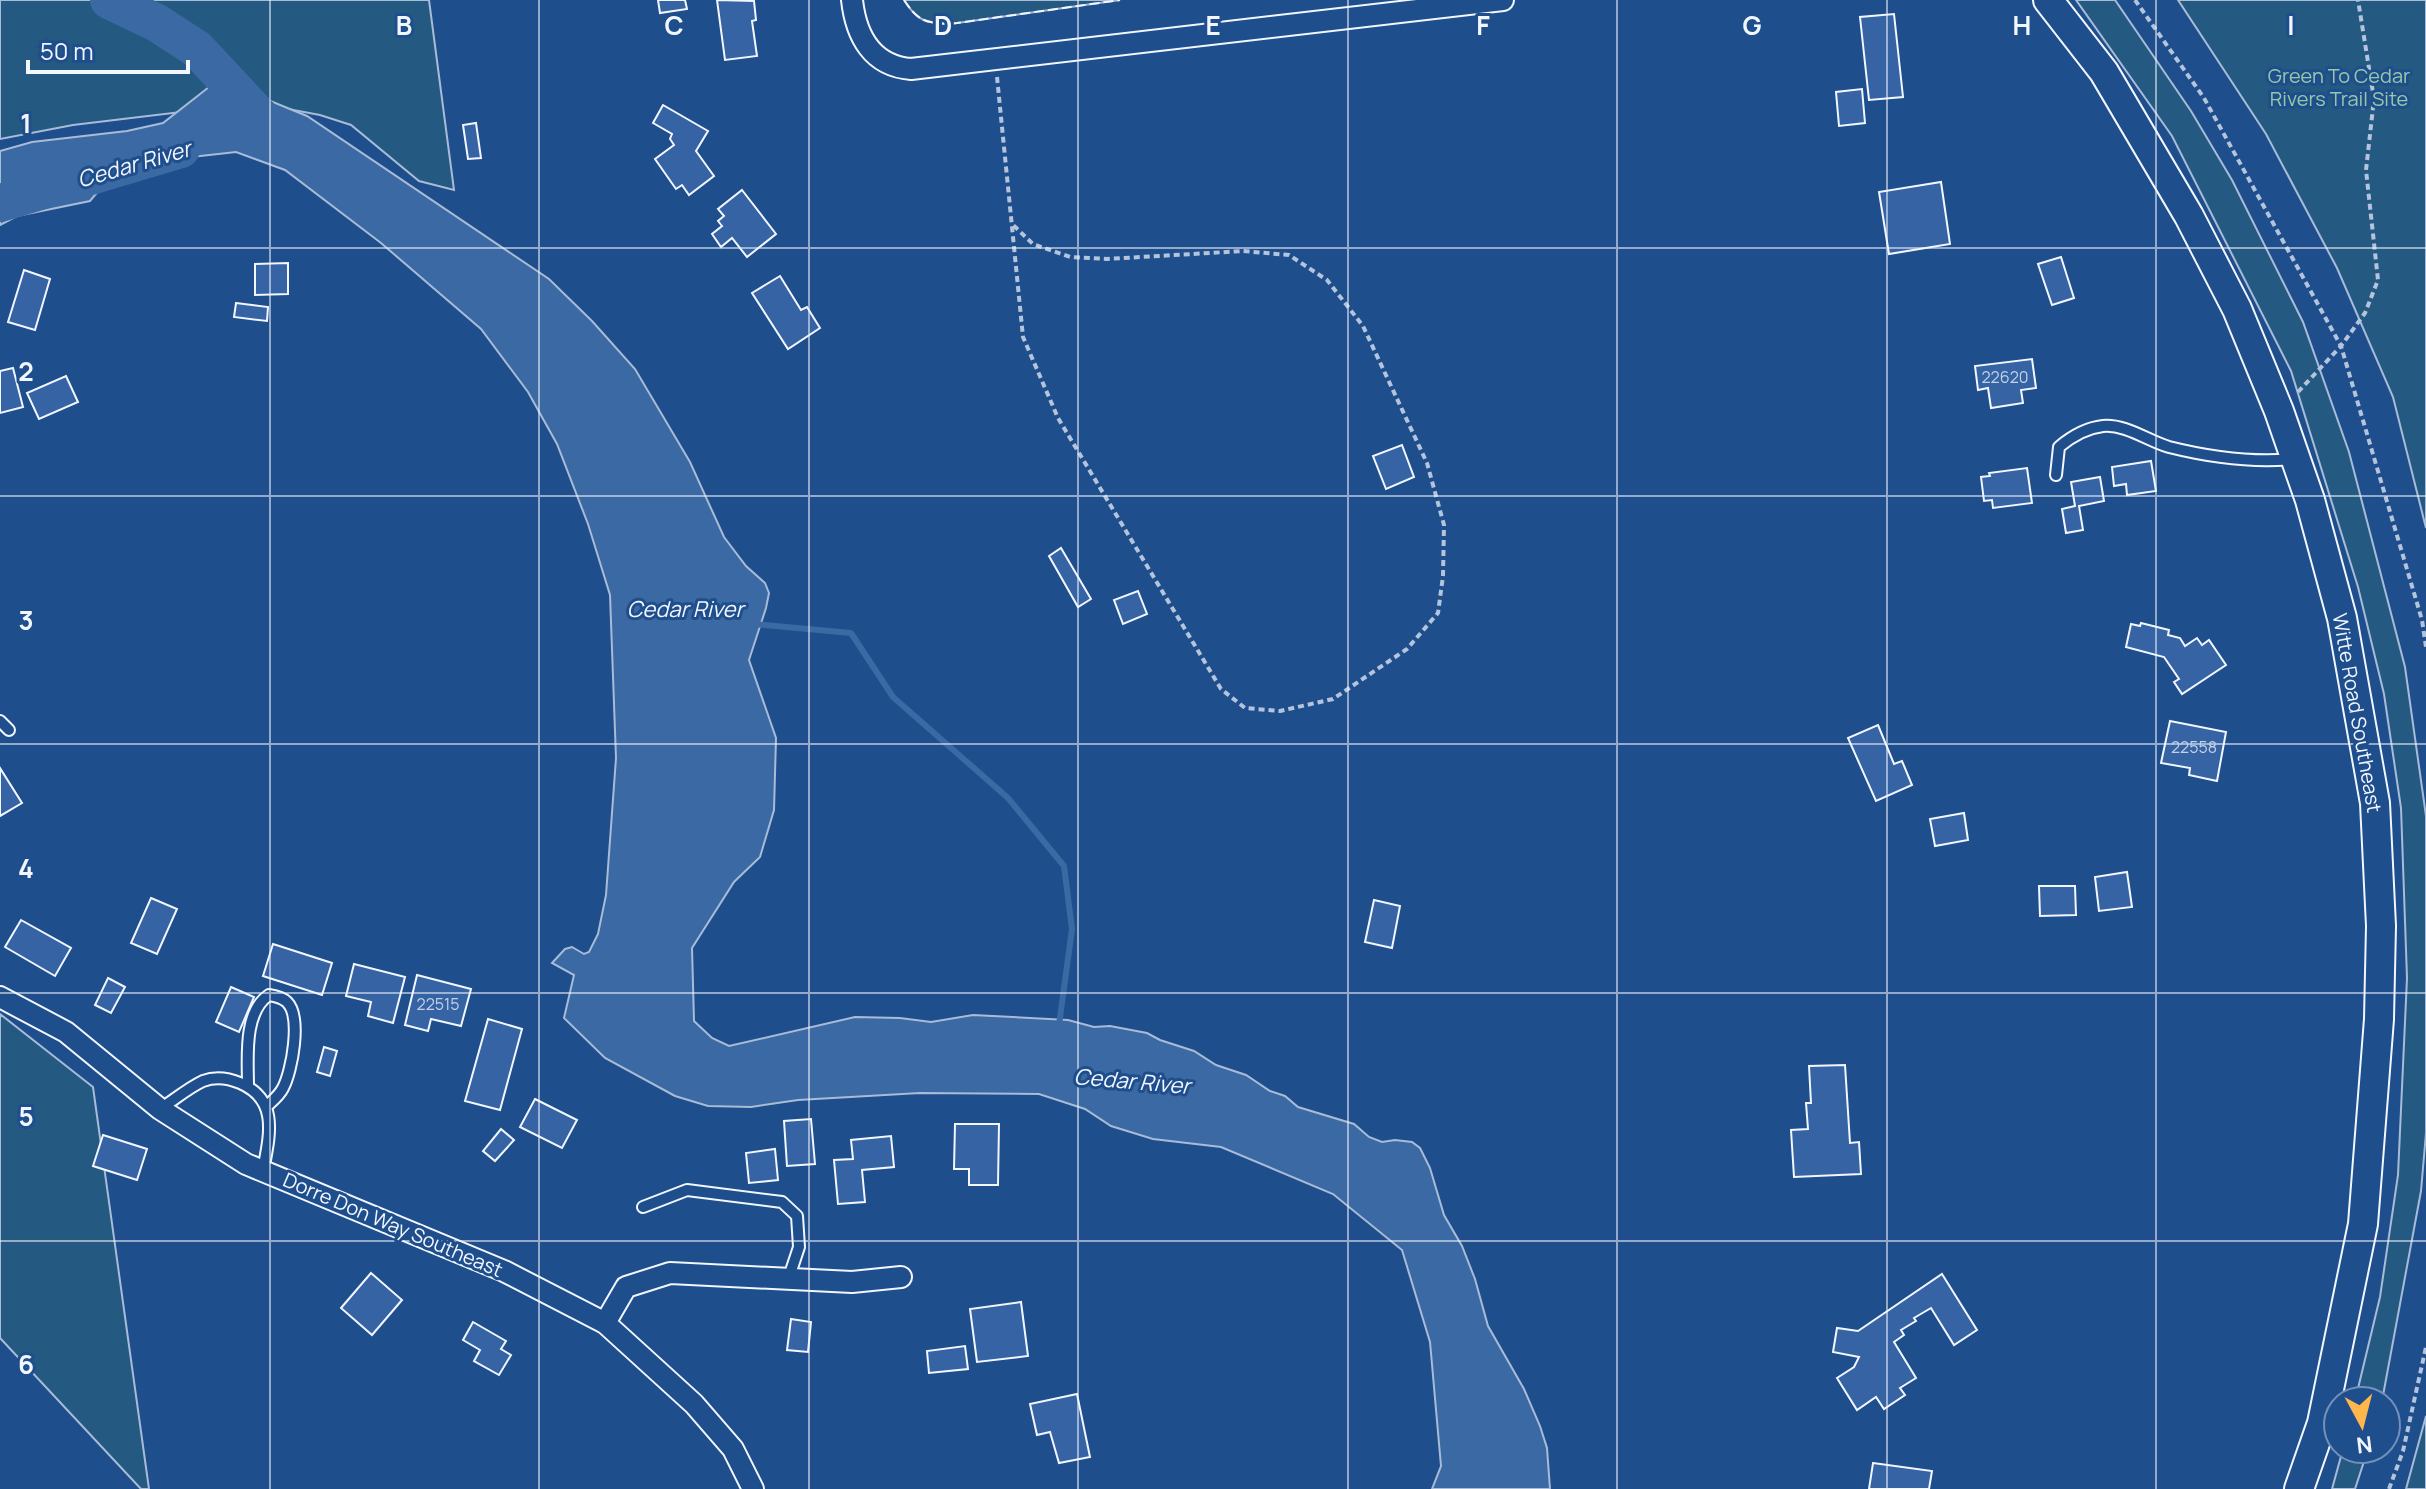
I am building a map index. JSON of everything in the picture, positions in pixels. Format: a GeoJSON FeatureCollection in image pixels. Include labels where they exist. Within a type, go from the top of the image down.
{"type":"FeatureCollection","features":[{"type":"Feature","properties":{"kind":"street"},"geometry":{"type":"LineString","coordinates":[[852,0],[859,34],[873,54],[888,65],[911,69],[1503,0]]}},
{"type":"Feature","properties":{"kind":"street","name":"Witte Road Southeast"},"geometry":{"type":"LineString","coordinates":[[2048,0],[2104,72],[2189,216],[2237,309],[2279,411],[2310,500],[2342,618],[2375,803],[2381,926],[2379,1019],[2363,1224],[2322,1423],[2299,1489]]}},
{"type":"Feature","properties":{"kind":"street","name":"Dorre Don Way Southeast"},"geometry":{"type":"LineString","coordinates":[[0,997],[66,1032],[160,1109],[246,1164],[504,1271],[605,1323],[694,1404],[733,1449],[753,1489]]}},
{"type":"Feature","properties":{"kind":"street"},"geometry":{"type":"LineString","coordinates":[[605,1323],[626,1287],[670,1273],[852,1282],[901,1277]]}},
{"type":"Feature","properties":{"kind":"lane"},"geometry":{"type":"LineString","coordinates":[[2056,475],[2059,447],[2073,435],[2106,426],[2198,453],[2248,460],[2296,459]]}},
{"type":"Feature","properties":{"kind":"lane"},"geometry":{"type":"LineString","coordinates":[[0,721],[9,730]]}},
{"type":"Feature","properties":{"kind":"lane"},"geometry":{"type":"LineString","coordinates":[[248,1086],[248,1054],[255,1010],[269,995],[278,997],[287,1001],[292,1010],[292,1060],[283,1088],[266,1107]]}},
{"type":"Feature","properties":{"kind":"lane"},"geometry":{"type":"LineString","coordinates":[[160,1109],[204,1081],[229,1078],[248,1086],[259,1094],[270,1124],[263,1171]]}},
{"type":"Feature","properties":{"kind":"lane"},"geometry":{"type":"LineString","coordinates":[[643,1207],[687,1190],[782,1202],[797,1216],[799,1247],[788,1280]]}},
{"type":"Feature","properties":{"kind":"path"},"geometry":{"type":"LineString","coordinates":[[2135,0],[2204,98],[2341,346],[2422,620],[2426,647]]}},
{"type":"Feature","properties":{"kind":"path"},"geometry":{"type":"LineString","coordinates":[[2279,411],[2341,346],[2365,313],[2378,280],[2366,170],[2374,99],[2358,0]]}},
{"type":"Feature","properties":{"kind":"path"},"geometry":{"type":"LineString","coordinates":[[996,58],[1011,223],[1023,337],[1058,418],[1221,689],[1245,708],[1280,711],[1333,699],[1407,649],[1438,613],[1443,576],[1444,525],[1427,463],[1363,326],[1327,280],[1289,255],[1243,251],[1107,259],[1070,257],[1033,244],[1011,223]]}},
{"type":"Feature","properties":{"kind":"path"},"geometry":{"type":"LineString","coordinates":[[2389,1489],[2403,1451],[2426,1347]]}},
{"type":"Feature","properties":{"kind":"green space"},"geometry":{"type":"Polygon","coordinates":[[[0,0],[429,0],[454,190],[419,181],[351,125],[320,115],[256,103],[73,125],[0,139],[0,0]]]}},
{"type":"Feature","properties":{"kind":"green space"},"geometry":{"type":"Polygon","coordinates":[[[904,0],[1120,0],[950,24],[922,20],[904,0]]]}},
{"type":"Feature","properties":{"kind":"green space"},"geometry":{"type":"Polygon","coordinates":[[[2076,0],[2115,0],[2191,111],[2232,180],[2303,322],[2349,452],[2405,667],[2426,816],[2426,1133],[2421,1191],[2385,1385],[2359,1385],[2380,1297],[2398,1175],[2407,978],[2401,808],[2384,694],[2358,587],[2291,371],[2172,136],[2076,0]]]}},
{"type":"Feature","properties":{"kind":"green space","name":"Green To Cedar Rivers Trail Site"},"geometry":{"type":"Polygon","coordinates":[[[2178,0],[2426,0],[2426,528],[2393,397],[2337,268],[2266,134],[2178,0]]]}},
{"type":"Feature","properties":{"kind":"green space"},"geometry":{"type":"Polygon","coordinates":[[[0,1014],[93,1087],[149,1489],[141,1489],[0,1338],[0,1014]]]}},
{"type":"Feature","properties":{"kind":"green space"},"geometry":{"type":"Polygon","coordinates":[[[2426,1416],[2426,1489],[2406,1489],[2426,1416]]]}},
{"type":"Feature","properties":{"kind":"green space"},"geometry":{"type":"Polygon","coordinates":[[[2339,1465],[2363,1465],[2355,1489],[2332,1489],[2339,1465]]]}},
{"type":"Feature","properties":{"kind":"water","name":"Cedar River"},"geometry":{"type":"Polygon","coordinates":[[[209,87],[268,100],[307,116],[549,279],[635,369],[690,462],[724,537],[746,566],[765,583],[769,593],[766,608],[749,660],[776,738],[774,810],[760,857],[734,882],[692,948],[694,1021],[712,1038],[729,1046],[855,1017],[931,1022],[973,1015],[1068,1020],[1094,1027],[1110,1026],[1147,1033],[1194,1051],[1216,1065],[1246,1075],[1270,1091],[1285,1096],[1298,1107],[1354,1124],[1369,1137],[1382,1142],[1412,1142],[1420,1148],[1430,1168],[1444,1215],[1462,1246],[1475,1279],[1488,1326],[1524,1389],[1540,1426],[1547,1448],[1550,1489],[1432,1489],[1441,1466],[1430,1342],[1402,1250],[1333,1194],[1221,1147],[1153,1139],[1111,1126],[1085,1109],[1039,1094],[920,1093],[798,1100],[751,1107],[708,1106],[675,1096],[605,1058],[564,1018],[574,975],[552,963],[565,949],[572,947],[584,954],[589,952],[598,934],[606,895],[616,758],[610,595],[588,524],[557,444],[528,392],[481,329],[381,243],[285,170],[236,152],[120,165],[90,201],[17,216],[0,225],[0,151],[32,142],[127,131],[163,123],[209,87]]]}},
{"type":"Feature","properties":{"kind":"building"},"geometry":{"type":"Polygon","coordinates":[[[658,0],[685,0],[687,9],[660,13],[658,0]]]}},
{"type":"Feature","properties":{"kind":"building"},"geometry":{"type":"Polygon","coordinates":[[[717,0],[754,1],[756,20],[752,21],[757,56],[725,60],[717,0]]]}},
{"type":"Feature","properties":{"kind":"building"},"geometry":{"type":"Polygon","coordinates":[[[1894,14],[1903,97],[1869,100],[1860,17],[1894,14]]]}},
{"type":"Feature","properties":{"kind":"building"},"geometry":{"type":"Polygon","coordinates":[[[1862,89],[1865,123],[1839,126],[1836,92],[1862,89]]]}},
{"type":"Feature","properties":{"kind":"building"},"geometry":{"type":"Polygon","coordinates":[[[663,105],[708,131],[696,151],[714,176],[689,195],[682,185],[676,189],[655,159],[674,145],[670,139],[672,134],[653,123],[663,105]]]}},
{"type":"Feature","properties":{"kind":"building"},"geometry":{"type":"Polygon","coordinates":[[[476,123],[481,158],[468,159],[463,125],[476,123]]]}},
{"type":"Feature","properties":{"kind":"building"},"geometry":{"type":"Polygon","coordinates":[[[1941,182],[1950,244],[1889,254],[1879,192],[1941,182]]]}},
{"type":"Feature","properties":{"kind":"building"},"geometry":{"type":"Polygon","coordinates":[[[742,190],[776,234],[747,257],[732,238],[721,247],[712,234],[722,226],[718,221],[724,216],[718,209],[742,190]]]}},
{"type":"Feature","properties":{"kind":"building"},"geometry":{"type":"Polygon","coordinates":[[[2061,257],[2074,298],[2052,305],[2038,264],[2061,257]]]}},
{"type":"Feature","properties":{"kind":"building"},"geometry":{"type":"Polygon","coordinates":[[[288,263],[288,294],[255,295],[255,264],[288,263]]]}},
{"type":"Feature","properties":{"kind":"building"},"geometry":{"type":"Polygon","coordinates":[[[24,270],[50,279],[35,330],[8,322],[24,270]]]}},
{"type":"Feature","properties":{"kind":"building"},"geometry":{"type":"Polygon","coordinates":[[[780,276],[801,310],[807,307],[820,328],[788,349],[752,293],[780,276]]]}},
{"type":"Feature","properties":{"kind":"building"},"geometry":{"type":"Polygon","coordinates":[[[236,303],[268,307],[267,321],[234,317],[236,303]]]}},
{"type":"Feature","properties":{"kind":"building"},"geometry":{"type":"Polygon","coordinates":[[[2032,359],[2036,388],[2021,390],[2023,403],[1991,408],[1988,388],[1978,390],[1975,366],[2032,359]]]}},
{"type":"Feature","properties":{"kind":"building"},"geometry":{"type":"Polygon","coordinates":[[[13,368],[23,407],[0,413],[0,371],[13,368]]]}},
{"type":"Feature","properties":{"kind":"building"},"geometry":{"type":"Polygon","coordinates":[[[66,376],[78,402],[39,419],[27,393],[66,376]]]}},
{"type":"Feature","properties":{"kind":"building"},"geometry":{"type":"Polygon","coordinates":[[[1402,445],[1414,477],[1386,489],[1373,456],[1402,445]]]}},
{"type":"Feature","properties":{"kind":"building"},"geometry":{"type":"Polygon","coordinates":[[[2151,461],[2156,491],[2127,495],[2126,484],[2114,486],[2112,467],[2151,461]]]}},
{"type":"Feature","properties":{"kind":"building"},"geometry":{"type":"Polygon","coordinates":[[[2027,468],[2032,503],[1993,508],[1992,500],[1984,501],[1981,477],[2027,468]]]}},
{"type":"Feature","properties":{"kind":"building"},"geometry":{"type":"Polygon","coordinates":[[[2100,477],[2104,501],[2079,506],[2083,530],[2066,533],[2062,509],[2075,506],[2071,482],[2100,477]]]}},
{"type":"Feature","properties":{"kind":"building"},"geometry":{"type":"Polygon","coordinates":[[[1061,548],[1091,599],[1078,607],[1049,556],[1061,548]]]}},
{"type":"Feature","properties":{"kind":"building"},"geometry":{"type":"Polygon","coordinates":[[[1138,591],[1147,614],[1123,624],[1114,600],[1138,591]]]}},
{"type":"Feature","properties":{"kind":"building"},"geometry":{"type":"Polygon","coordinates":[[[2141,623],[2169,630],[2168,635],[2180,638],[2185,646],[2197,638],[2202,645],[2209,640],[2226,665],[2182,694],[2174,682],[2179,679],[2164,657],[2126,647],[2131,624],[2140,626],[2141,623]]]}},
{"type":"Feature","properties":{"kind":"building"},"geometry":{"type":"Polygon","coordinates":[[[2170,721],[2226,732],[2217,781],[2189,775],[2190,768],[2161,763],[2170,721]]]}},
{"type":"Feature","properties":{"kind":"building"},"geometry":{"type":"Polygon","coordinates":[[[1878,725],[1894,764],[1902,761],[1912,785],[1876,801],[1848,738],[1878,725]]]}},
{"type":"Feature","properties":{"kind":"building"},"geometry":{"type":"Polygon","coordinates":[[[0,768],[22,803],[0,816],[0,768]]]}},
{"type":"Feature","properties":{"kind":"building"},"geometry":{"type":"Polygon","coordinates":[[[1964,813],[1968,840],[1935,846],[1930,819],[1964,813]]]}},
{"type":"Feature","properties":{"kind":"building"},"geometry":{"type":"Polygon","coordinates":[[[2127,872],[2132,907],[2099,911],[2095,877],[2127,872]]]}},
{"type":"Feature","properties":{"kind":"building"},"geometry":{"type":"Polygon","coordinates":[[[2039,886],[2075,886],[2076,915],[2040,916],[2039,886]]]}},
{"type":"Feature","properties":{"kind":"building"},"geometry":{"type":"Polygon","coordinates":[[[151,898],[177,909],[157,954],[131,943],[151,898]]]}},
{"type":"Feature","properties":{"kind":"building"},"geometry":{"type":"Polygon","coordinates":[[[1374,900],[1400,906],[1392,948],[1365,942],[1374,900]]]}},
{"type":"Feature","properties":{"kind":"building"},"geometry":{"type":"Polygon","coordinates":[[[21,920],[71,948],[55,976],[5,947],[21,920]]]}},
{"type":"Feature","properties":{"kind":"building"},"geometry":{"type":"Polygon","coordinates":[[[273,944],[332,963],[322,995],[263,976],[273,944]]]}},
{"type":"Feature","properties":{"kind":"building"},"geometry":{"type":"Polygon","coordinates":[[[354,964],[405,977],[393,1023],[368,1016],[371,1002],[346,996],[354,964]]]}},
{"type":"Feature","properties":{"kind":"building"},"geometry":{"type":"Polygon","coordinates":[[[417,975],[471,989],[461,1026],[431,1019],[428,1031],[405,1025],[417,975]]]}},
{"type":"Feature","properties":{"kind":"building"},"geometry":{"type":"Polygon","coordinates":[[[108,978],[125,987],[111,1013],[95,1005],[108,978]]]}},
{"type":"Feature","properties":{"kind":"building"},"geometry":{"type":"Polygon","coordinates":[[[231,987],[254,997],[239,1032],[216,1022],[231,987]]]}},
{"type":"Feature","properties":{"kind":"building"},"geometry":{"type":"Polygon","coordinates":[[[488,1019],[522,1029],[500,1110],[465,1101],[488,1019]]]}},
{"type":"Feature","properties":{"kind":"building"},"geometry":{"type":"Polygon","coordinates":[[[324,1047],[337,1051],[330,1076],[317,1072],[324,1047]]]}},
{"type":"Feature","properties":{"kind":"building"},"geometry":{"type":"Polygon","coordinates":[[[1845,1065],[1850,1143],[1859,1142],[1861,1174],[1794,1177],[1791,1130],[1808,1129],[1806,1103],[1811,1103],[1809,1066],[1845,1065]]]}},
{"type":"Feature","properties":{"kind":"building"},"geometry":{"type":"Polygon","coordinates":[[[535,1099],[577,1120],[562,1148],[520,1127],[535,1099]]]}},
{"type":"Feature","properties":{"kind":"building"},"geometry":{"type":"Polygon","coordinates":[[[811,1119],[815,1164],[787,1166],[784,1121],[811,1119]]]}},
{"type":"Feature","properties":{"kind":"building"},"geometry":{"type":"Polygon","coordinates":[[[955,1124],[999,1124],[998,1185],[969,1185],[969,1169],[954,1169],[955,1124]]]}},
{"type":"Feature","properties":{"kind":"building"},"geometry":{"type":"Polygon","coordinates":[[[501,1129],[514,1140],[495,1161],[483,1151],[501,1129]]]}},
{"type":"Feature","properties":{"kind":"building"},"geometry":{"type":"Polygon","coordinates":[[[103,1135],[147,1149],[137,1180],[93,1166],[103,1135]]]}},
{"type":"Feature","properties":{"kind":"building"},"geometry":{"type":"Polygon","coordinates":[[[891,1136],[894,1167],[862,1170],[865,1202],[838,1204],[834,1160],[853,1159],[851,1140],[891,1136]]]}},
{"type":"Feature","properties":{"kind":"building"},"geometry":{"type":"Polygon","coordinates":[[[775,1149],[778,1180],[749,1183],[746,1153],[775,1149]]]}},
{"type":"Feature","properties":{"kind":"building"},"geometry":{"type":"Polygon","coordinates":[[[371,1273],[402,1300],[372,1335],[341,1308],[371,1273]]]}},
{"type":"Feature","properties":{"kind":"building"},"geometry":{"type":"Polygon","coordinates":[[[1942,1274],[1977,1330],[1954,1345],[1931,1308],[1914,1318],[1916,1321],[1901,1330],[1904,1335],[1894,1342],[1916,1378],[1900,1388],[1905,1395],[1884,1409],[1876,1397],[1857,1410],[1837,1378],[1854,1367],[1859,1357],[1833,1352],[1837,1328],[1858,1331],[1942,1274]]]}},
{"type":"Feature","properties":{"kind":"building"},"geometry":{"type":"Polygon","coordinates":[[[1021,1302],[1028,1356],[977,1362],[970,1309],[1021,1302]]]}},
{"type":"Feature","properties":{"kind":"building"},"geometry":{"type":"Polygon","coordinates":[[[791,1319],[811,1322],[808,1352],[787,1350],[791,1319]]]}},
{"type":"Feature","properties":{"kind":"building"},"geometry":{"type":"Polygon","coordinates":[[[473,1322],[506,1341],[501,1349],[511,1355],[499,1375],[474,1361],[480,1350],[463,1340],[473,1322]]]}},
{"type":"Feature","properties":{"kind":"building"},"geometry":{"type":"Polygon","coordinates":[[[965,1346],[968,1369],[929,1373],[927,1351],[965,1346]]]}},
{"type":"Feature","properties":{"kind":"building"},"geometry":{"type":"Polygon","coordinates":[[[1077,1394],[1090,1457],[1059,1463],[1050,1432],[1037,1435],[1030,1404],[1077,1394]]]}},
{"type":"Feature","properties":{"kind":"building"},"geometry":{"type":"Polygon","coordinates":[[[1873,1463],[1932,1471],[1929,1489],[1869,1489],[1873,1463]]]}},
{"type":"Feature","properties":{"kind":"waterway","name":"Cedar River"},"geometry":{"type":"LineString","coordinates":[[109,0],[157,23],[197,49],[269,126]]}},
{"type":"Feature","properties":{"kind":"waterway","name":"Cedar River"},"geometry":{"type":"LineString","coordinates":[[0,203],[181,149]]}},
{"type":"Feature","properties":{"kind":"waterway"},"geometry":{"type":"LineString","coordinates":[[753,624],[851,633],[893,697],[1008,798],[1064,866],[1072,929],[1059,1025]]}},
{"type":"Feature","properties":{"kind":"fence"},"geometry":{"type":"LineString","coordinates":[[904,0],[923,20],[950,24],[1120,0]]}}]}
